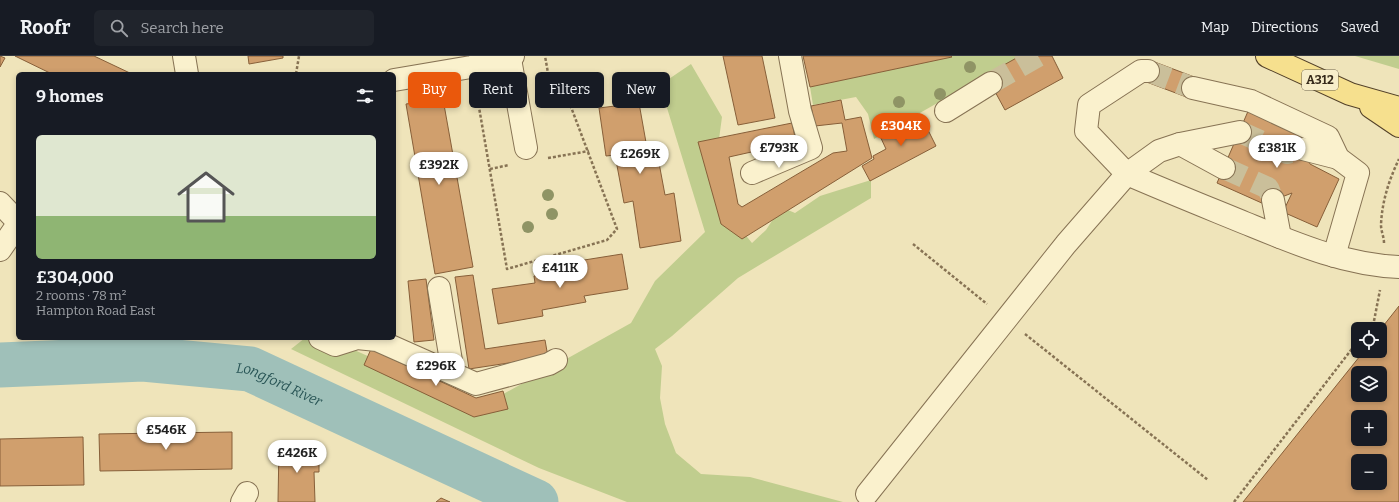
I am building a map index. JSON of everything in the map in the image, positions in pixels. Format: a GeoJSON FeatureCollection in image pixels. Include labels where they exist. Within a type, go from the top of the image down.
{"type":"FeatureCollection","features":[{"type":"Feature","properties":{"kind":"main road","name":"A312"},"geometry":{"type":"LineString","coordinates":[[1268,56],[1350,94],[1399,108]]}},
{"type":"Feature","properties":{"kind":"main road","name":"A312"},"geometry":{"type":"LineString","coordinates":[[1350,94],[1399,126]]}},
{"type":"Feature","properties":{"kind":"street"},"geometry":{"type":"LineString","coordinates":[[184,56],[187,72]]}},
{"type":"Feature","properties":{"kind":"street"},"geometry":{"type":"LineString","coordinates":[[752,173],[811,148],[800,111],[790,56]]}},
{"type":"Feature","properties":{"kind":"street"},"geometry":{"type":"LineString","coordinates":[[396,80],[471,67],[511,57],[526,148]]}},
{"type":"Feature","properties":{"kind":"street"},"geometry":{"type":"LineString","coordinates":[[1148,71],[1141,71],[1089,105],[1086,131],[1127,174],[1280,237],[1334,256],[1382,266],[1399,267]]}},
{"type":"Feature","properties":{"kind":"street"},"geometry":{"type":"LineString","coordinates":[[946,111],[991,83]]}},
{"type":"Feature","properties":{"kind":"street"},"geometry":{"type":"LineString","coordinates":[[1193,88],[1251,102],[1328,137],[1338,158]]}},
{"type":"Feature","properties":{"kind":"street"},"geometry":{"type":"LineString","coordinates":[[867,494],[1052,261],[1127,174],[1159,151],[1180,144],[1240,132]]}},
{"type":"Feature","properties":{"kind":"street"},"geometry":{"type":"LineString","coordinates":[[1180,144],[1224,168]]}},
{"type":"Feature","properties":{"kind":"street"},"geometry":{"type":"LineString","coordinates":[[1303,149],[1338,158],[1358,173],[1334,256]]}},
{"type":"Feature","properties":{"kind":"street"},"geometry":{"type":"LineString","coordinates":[[1273,200],[1280,237]]}},
{"type":"Feature","properties":{"kind":"street"},"geometry":{"type":"LineString","coordinates":[[0,203],[16,221]]}},
{"type":"Feature","properties":{"kind":"street"},"geometry":{"type":"LineString","coordinates":[[0,250],[16,226]]}},
{"type":"Feature","properties":{"kind":"street"},"geometry":{"type":"LineString","coordinates":[[440,288],[453,373]]}},
{"type":"Feature","properties":{"kind":"street"},"geometry":{"type":"LineString","coordinates":[[324,340],[334,345],[350,340]]}},
{"type":"Feature","properties":{"kind":"street"},"geometry":{"type":"LineString","coordinates":[[377,340],[476,384],[549,364],[556,360]]}},
{"type":"Feature","properties":{"kind":"path"},"geometry":{"type":"LineString","coordinates":[[296,72],[299,56]]}},
{"type":"Feature","properties":{"kind":"path"},"geometry":{"type":"LineString","coordinates":[[471,67],[507,269],[607,240],[617,229],[568,99],[554,96],[545,56]]}},
{"type":"Feature","properties":{"kind":"path"},"geometry":{"type":"LineString","coordinates":[[1384,239],[1381,227],[1383,205],[1390,177],[1399,159]]}},
{"type":"Feature","properties":{"kind":"path"},"geometry":{"type":"LineString","coordinates":[[913,244],[991,307]]}},
{"type":"Feature","properties":{"kind":"path"},"geometry":{"type":"LineString","coordinates":[[1374,322],[1380,290]]}},
{"type":"Feature","properties":{"kind":"path"},"geometry":{"type":"LineString","coordinates":[[1024,334],[1208,480]]}},
{"type":"Feature","properties":{"kind":"path"},"geometry":{"type":"LineString","coordinates":[[1234,502],[1351,350]]}},
{"type":"Feature","properties":{"kind":"green space"},"geometry":{"type":"Polygon","coordinates":[[[951,56],[1020,56],[874,139],[868,114],[856,97],[813,105],[810,87],[951,56]]]}},
{"type":"Feature","properties":{"kind":"green space"},"geometry":{"type":"Polygon","coordinates":[[[1355,56],[1399,56],[1399,69],[1355,56]]]}},
{"type":"Feature","properties":{"kind":"green space"},"geometry":{"type":"Polygon","coordinates":[[[691,64],[722,117],[717,154],[743,232],[752,243],[766,230],[781,207],[795,213],[820,196],[871,180],[871,198],[738,278],[655,349],[662,366],[660,398],[665,424],[676,453],[701,474],[750,477],[843,502],[627,502],[539,468],[291,349],[302,340],[332,340],[480,407],[631,323],[655,281],[705,232],[667,108],[670,108],[670,78],[691,64]]]}},
{"type":"Feature","properties":{"kind":"building"},"geometry":{"type":"Polygon","coordinates":[[[0,56],[5,58],[0,67],[0,56]]]}},
{"type":"Feature","properties":{"kind":"building"},"geometry":{"type":"Polygon","coordinates":[[[15,56],[94,56],[128,72],[48,72],[15,56]]]}},
{"type":"Feature","properties":{"kind":"building"},"geometry":{"type":"Polygon","coordinates":[[[248,56],[283,56],[283,58],[249,64],[248,56]]]}},
{"type":"Feature","properties":{"kind":"building"},"geometry":{"type":"Polygon","coordinates":[[[723,56],[762,56],[775,118],[738,125],[723,56]]]}},
{"type":"Feature","properties":{"kind":"building"},"geometry":{"type":"Polygon","coordinates":[[[803,56],[951,56],[952,57],[810,87],[803,56]]]}},
{"type":"Feature","properties":{"kind":"building"},"geometry":{"type":"Polygon","coordinates":[[[1020,56],[1052,56],[1063,78],[1005,110],[986,75],[1020,56]]]}},
{"type":"Feature","properties":{"kind":"building"},"geometry":{"type":"Polygon","coordinates":[[[1152,61],[1197,78],[1189,98],[1144,81],[1152,61]]]}},
{"type":"Feature","properties":{"kind":"building"},"geometry":{"type":"Polygon","coordinates":[[[841,100],[845,120],[861,117],[872,158],[742,239],[721,224],[698,142],[792,123],[796,142],[729,157],[738,204],[742,207],[833,153],[847,151],[842,123],[815,126],[811,106],[841,100]]]}},
{"type":"Feature","properties":{"kind":"building"},"geometry":{"type":"Polygon","coordinates":[[[406,104],[408,104],[408,108],[445,108],[473,267],[435,274],[406,104]]]}},
{"type":"Feature","properties":{"kind":"building"},"geometry":{"type":"Polygon","coordinates":[[[599,108],[640,108],[647,148],[656,147],[665,195],[674,193],[681,241],[640,248],[633,201],[624,203],[615,155],[606,156],[599,108]]]}},
{"type":"Feature","properties":{"kind":"building"},"geometry":{"type":"Polygon","coordinates":[[[1249,109],[1295,129],[1310,164],[1339,179],[1317,227],[1283,212],[1292,193],[1264,204],[1217,183],[1249,109]]]}},
{"type":"Feature","properties":{"kind":"building"},"geometry":{"type":"Polygon","coordinates":[[[920,114],[936,146],[870,181],[862,166],[874,159],[873,156],[886,149],[880,136],[920,114]]]}},
{"type":"Feature","properties":{"kind":"building"},"geometry":{"type":"Polygon","coordinates":[[[622,254],[628,289],[584,296],[586,302],[542,310],[543,316],[498,324],[492,289],[535,283],[534,276],[579,269],[578,261],[622,254]]]}},
{"type":"Feature","properties":{"kind":"building"},"geometry":{"type":"Polygon","coordinates":[[[473,275],[485,349],[545,340],[548,357],[469,369],[455,277],[473,275]]]}},
{"type":"Feature","properties":{"kind":"building"},"geometry":{"type":"Polygon","coordinates":[[[426,279],[434,340],[414,342],[408,281],[426,279]]]}},
{"type":"Feature","properties":{"kind":"building"},"geometry":{"type":"Polygon","coordinates":[[[1399,306],[1399,502],[1243,502],[1351,367],[1351,402],[1387,402],[1387,366],[1352,366],[1358,358],[1387,358],[1386,322],[1399,306]]]}},
{"type":"Feature","properties":{"kind":"building"},"geometry":{"type":"Polygon","coordinates":[[[371,349],[476,398],[503,391],[508,409],[474,417],[364,365],[371,349]]]}},
{"type":"Feature","properties":{"kind":"building"},"geometry":{"type":"Polygon","coordinates":[[[232,432],[232,469],[100,471],[99,434],[232,432]]]}},
{"type":"Feature","properties":{"kind":"building"},"geometry":{"type":"Polygon","coordinates":[[[83,437],[84,485],[0,486],[0,439],[83,437]]]}},
{"type":"Feature","properties":{"kind":"building"},"geometry":{"type":"Polygon","coordinates":[[[279,446],[314,447],[314,461],[319,462],[319,472],[314,472],[315,502],[278,502],[279,446]]]}},
{"type":"Feature","properties":{"kind":"building"},"geometry":{"type":"Polygon","coordinates":[[[441,498],[450,502],[436,502],[441,498]]]}},
{"type":"Feature","properties":{"kind":"waterway","name":"Longford River"},"geometry":{"type":"LineString","coordinates":[[0,365],[143,359],[250,369],[536,502]]}},
{"type":"Feature","properties":{"kind":"tunnel"},"geometry":{"type":"LineString","coordinates":[[991,83],[1038,56]]}},
{"type":"Feature","properties":{"kind":"tunnel"},"geometry":{"type":"LineString","coordinates":[[1148,71],[1193,88]]}},
{"type":"Feature","properties":{"kind":"tunnel"},"geometry":{"type":"LineString","coordinates":[[1240,132],[1287,153],[1303,149]]}},
{"type":"Feature","properties":{"kind":"tunnel"},"geometry":{"type":"LineString","coordinates":[[1224,168],[1268,188],[1273,200]]}}]}
